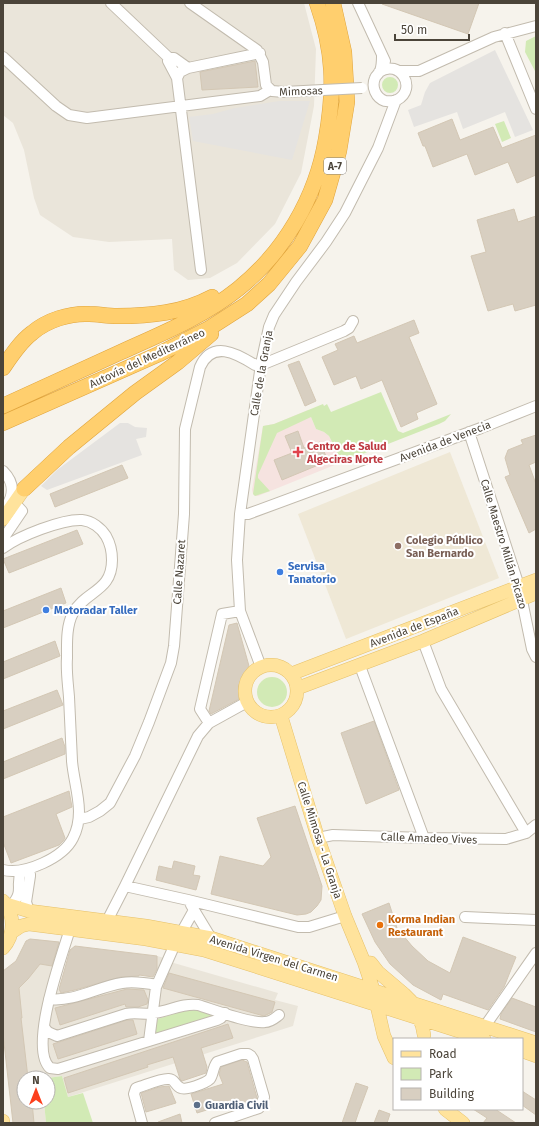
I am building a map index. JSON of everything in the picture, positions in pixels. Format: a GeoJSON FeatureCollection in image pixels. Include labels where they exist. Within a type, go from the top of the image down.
{"type":"FeatureCollection","features":[{"type":"Feature","properties":{"kind":"highway","name":"Autovía del Mediterráneo"},"geometry":{"type":"LineString","coordinates":[[3,406],[191,319],[237,290],[261,268],[293,227],[309,197],[324,152],[330,116],[332,83],[331,57],[324,23],[317,3]]}},
{"type":"Feature","properties":{"kind":"highway","name":"Autovía del Mediterráneo"},"geometry":{"type":"LineString","coordinates":[[3,423],[159,354],[208,329],[247,304],[269,284],[300,246],[325,200],[337,158],[347,102],[344,52],[333,3]]}},
{"type":"Feature","properties":{"kind":"highway"},"geometry":{"type":"LineString","coordinates":[[3,368],[20,344],[32,332],[47,324],[74,315],[140,315],[166,313],[189,308],[211,297],[238,278],[261,268]]}},
{"type":"Feature","properties":{"kind":"highway"},"geometry":{"type":"LineString","coordinates":[[24,489],[69,447],[134,393],[178,362],[247,304]]}},
{"type":"Feature","properties":{"kind":"main road"},"geometry":{"type":"LineString","coordinates":[[8,510],[24,489]]}},
{"type":"Feature","properties":{"kind":"main road","name":"Avenida de España"},"geometry":{"type":"LineString","coordinates":[[298,688],[360,666],[423,641],[521,592],[536,580]]}},
{"type":"Feature","properties":{"kind":"main road","name":"Avenida de España"},"geometry":{"type":"LineString","coordinates":[[292,674],[521,592],[536,593]]}},
{"type":"Feature","properties":{"kind":"main road"},"geometry":{"type":"LineString","coordinates":[[277,665],[292,674],[298,688],[294,705],[289,711],[274,718],[258,714],[252,709],[247,702],[245,694],[247,682],[254,671],[261,667],[277,665]]}},
{"type":"Feature","properties":{"kind":"main road","name":"Calle Mimosa - La Granja"},"geometry":{"type":"LineString","coordinates":[[281,716],[318,838],[345,916],[364,962],[384,1036],[393,1056]]}},
{"type":"Feature","properties":{"kind":"main road"},"geometry":{"type":"LineString","coordinates":[[3,948],[12,932],[12,918],[7,903]]}},
{"type":"Feature","properties":{"kind":"main road","name":"Avenida Virgen del Carmen"},"geometry":{"type":"LineString","coordinates":[[7,903],[29,912],[107,921],[182,932],[211,938],[411,1002],[485,1032]]}},
{"type":"Feature","properties":{"kind":"main road","name":"Avenida Virgen del Carmen"},"geometry":{"type":"LineString","coordinates":[[12,932],[21,926],[29,924],[174,944],[204,950],[440,1025],[513,1038]]}},
{"type":"Feature","properties":{"kind":"main road"},"geometry":{"type":"LineString","coordinates":[[355,983],[360,979],[361,968],[364,962],[371,963],[378,972],[404,994],[411,1002],[419,1019],[422,1037]]}},
{"type":"Feature","properties":{"kind":"main road"},"geometry":{"type":"LineString","coordinates":[[422,1037],[432,1028],[440,1025]]}},
{"type":"Feature","properties":{"kind":"main road"},"geometry":{"type":"LineString","coordinates":[[384,1036],[393,1044]]}},
{"type":"Feature","properties":{"kind":"main road","name":"Avenida Virgen del Carmen"},"geometry":{"type":"LineString","coordinates":[[523,1040],[536,1043]]}},
{"type":"Feature","properties":{"kind":"main road"},"geometry":{"type":"LineString","coordinates":[[523,1052],[536,1056]]}},
{"type":"Feature","properties":{"kind":"main road"},"geometry":{"type":"LineString","coordinates":[[446,1110],[463,1123]]}},
{"type":"Feature","properties":{"kind":"street"},"geometry":{"type":"LineString","coordinates":[[111,3],[169,58],[168,61],[182,73]]}},
{"type":"Feature","properties":{"kind":"street"},"geometry":{"type":"LineString","coordinates":[[190,3],[260,53]]}},
{"type":"Feature","properties":{"kind":"street"},"geometry":{"type":"LineString","coordinates":[[358,3],[382,56],[404,78],[406,87]]}},
{"type":"Feature","properties":{"kind":"street"},"geometry":{"type":"LineString","coordinates":[[382,56],[382,64],[374,82],[375,93],[385,101],[396,100],[402,96],[406,87],[419,71],[494,37],[536,26]]}},
{"type":"Feature","properties":{"kind":"street"},"geometry":{"type":"LineString","coordinates":[[505,34],[536,109]]}},
{"type":"Feature","properties":{"kind":"street"},"geometry":{"type":"LineString","coordinates":[[182,73],[260,53]]}},
{"type":"Feature","properties":{"kind":"street","name":"Mimosas"},"geometry":{"type":"LineString","coordinates":[[260,53],[263,62],[264,81],[270,90],[284,92],[362,88],[368,89],[375,93]]}},
{"type":"Feature","properties":{"kind":"street"},"geometry":{"type":"LineString","coordinates":[[3,57],[56,106],[69,115],[87,118],[260,96],[270,90]]}},
{"type":"Feature","properties":{"kind":"street"},"geometry":{"type":"LineString","coordinates":[[169,58],[174,58],[182,73],[180,106],[201,270]]}},
{"type":"Feature","properties":{"kind":"street"},"geometry":{"type":"LineString","coordinates":[[379,72],[386,69],[419,71]]}},
{"type":"Feature","properties":{"kind":"street","name":"Mimosas"},"geometry":{"type":"LineString","coordinates":[[362,88],[374,82]]}},
{"type":"Feature","properties":{"kind":"street","name":"Calle de la Granja"},"geometry":{"type":"LineString","coordinates":[[261,667],[240,611],[237,560],[240,514],[261,364],[269,327],[274,315],[296,282],[326,242],[345,213],[378,148],[396,100]]}},
{"type":"Feature","properties":{"kind":"street","name":"Calle de la Granja"},"geometry":{"type":"LineString","coordinates":[[385,101],[388,119]]}},
{"type":"Feature","properties":{"kind":"street"},"geometry":{"type":"LineString","coordinates":[[261,364],[344,331],[349,328],[353,321]]}},
{"type":"Feature","properties":{"kind":"street","name":"Calle Nazaret"},"geometry":{"type":"LineString","coordinates":[[80,819],[89,817],[110,803],[135,756],[171,664],[174,646],[184,514],[185,429],[200,367],[207,356],[220,350],[232,352],[245,358],[254,365],[261,364]]}},
{"type":"Feature","properties":{"kind":"street","name":"Avenida de Venecia"},"geometry":{"type":"LineString","coordinates":[[240,514],[248,514],[536,406]]}},
{"type":"Feature","properties":{"kind":"street","name":"Calle Maestro Millán Picazo"},"geometry":{"type":"LineString","coordinates":[[469,432],[521,592],[532,649],[536,657]]}},
{"type":"Feature","properties":{"kind":"street"},"geometry":{"type":"LineString","coordinates":[[3,471],[9,477],[12,484],[12,492],[3,540],[18,539],[58,523],[86,520],[99,527],[105,535],[110,547],[112,569],[109,577],[103,585],[80,603],[72,615],[68,628],[66,660],[71,742],[80,819],[73,840],[57,856],[22,871]]}},
{"type":"Feature","properties":{"kind":"street"},"geometry":{"type":"LineString","coordinates":[[209,723],[200,709],[222,614],[240,611]]}},
{"type":"Feature","properties":{"kind":"street"},"geometry":{"type":"LineString","coordinates":[[423,641],[441,689],[526,833]]}},
{"type":"Feature","properties":{"kind":"street"},"geometry":{"type":"LineString","coordinates":[[360,666],[424,838]]}},
{"type":"Feature","properties":{"kind":"street"},"geometry":{"type":"LineString","coordinates":[[107,921],[198,736],[209,723],[247,702]]}},
{"type":"Feature","properties":{"kind":"street","name":"Calle Amadeo Vives"},"geometry":{"type":"LineString","coordinates":[[318,838],[333,834],[506,840],[526,833],[536,825]]}},
{"type":"Feature","properties":{"kind":"street"},"geometry":{"type":"LineString","coordinates":[[3,870],[22,871],[30,874],[19,895],[7,903]]}},
{"type":"Feature","properties":{"kind":"street"},"geometry":{"type":"LineString","coordinates":[[24,883],[26,902],[29,912]]}},
{"type":"Feature","properties":{"kind":"street"},"geometry":{"type":"LineString","coordinates":[[125,886],[298,927],[309,927],[345,916]]}},
{"type":"Feature","properties":{"kind":"street"},"geometry":{"type":"LineString","coordinates":[[188,900],[211,938]]}},
{"type":"Feature","properties":{"kind":"street"},"geometry":{"type":"LineString","coordinates":[[149,1041],[157,985],[174,944],[194,910]]}},
{"type":"Feature","properties":{"kind":"street"},"geometry":{"type":"LineString","coordinates":[[464,917],[536,920]]}},
{"type":"Feature","properties":{"kind":"street"},"geometry":{"type":"LineString","coordinates":[[70,929],[45,1015],[44,1059],[47,1065],[54,1069],[217,1020],[225,1013]]}},
{"type":"Feature","properties":{"kind":"street"},"geometry":{"type":"LineString","coordinates":[[485,1032],[536,953]]}},
{"type":"Feature","properties":{"kind":"street"},"geometry":{"type":"LineString","coordinates":[[49,999],[65,1000],[121,983],[135,982],[157,985]]}},
{"type":"Feature","properties":{"kind":"street"},"geometry":{"type":"LineString","coordinates":[[44,1027],[52,1034],[57,1036],[126,1014],[152,1014],[190,1004],[198,1005],[250,1021],[266,1022],[279,1015]]}},
{"type":"Feature","properties":{"kind":"street"},"geometry":{"type":"LineString","coordinates":[[142,1123],[134,1094],[136,1088],[167,1078],[173,1080],[179,1087],[186,1089],[208,1081],[212,1076],[213,1069],[217,1062],[241,1054],[248,1054],[253,1059],[264,1097],[262,1105],[259,1108],[215,1123]]}},
{"type":"Feature","properties":{"kind":"shaded area"},"geometry":{"type":"Polygon","coordinates":[[[3,3],[304,3],[316,49],[314,106],[301,173],[275,224],[237,263],[210,278],[188,280],[174,270],[172,239],[109,242],[73,237],[40,215],[34,198],[24,150],[13,123],[3,115],[3,3]]]}},
{"type":"Feature","properties":{"kind":"shaded area"},"geometry":{"type":"Polygon","coordinates":[[[495,50],[533,130],[515,137],[505,112],[463,129],[457,112],[414,127],[408,110],[421,105],[425,92],[430,83],[495,50]]]}},
{"type":"Feature","properties":{"kind":"shaded area"},"geometry":{"type":"Polygon","coordinates":[[[279,101],[310,101],[292,160],[193,141],[189,117],[213,114],[235,108],[279,101]]]}},
{"type":"Feature","properties":{"kind":"shaded area","name":"Centro de Salud Algeciras Norte"},"geometry":{"type":"Polygon","coordinates":[[[308,410],[316,429],[329,436],[342,462],[255,496],[252,490],[263,426],[274,424],[308,410]]]}},
{"type":"Feature","properties":{"kind":"shaded area"},"geometry":{"type":"Polygon","coordinates":[[[120,423],[128,423],[135,427],[147,428],[146,437],[136,439],[142,455],[47,490],[41,486],[57,470],[120,423]]]}},
{"type":"Feature","properties":{"kind":"shaded area","name":"Colegio Público San Bernardo"},"geometry":{"type":"Polygon","coordinates":[[[450,452],[499,578],[346,639],[298,514],[450,452]]]}},
{"type":"Feature","properties":{"kind":"shaded area"},"geometry":{"type":"Polygon","coordinates":[[[30,939],[62,942],[52,990],[59,989],[62,994],[68,994],[100,983],[124,977],[157,978],[157,956],[168,959],[167,961],[278,993],[275,1000],[298,1006],[293,1026],[68,1097],[62,1076],[56,1077],[56,1070],[16,1070],[16,1110],[45,1110],[46,1123],[13,1123],[3,971],[17,961],[30,939]]]}},
{"type":"Feature","properties":{"kind":"green space"},"geometry":{"type":"Polygon","coordinates":[[[536,36],[536,73],[525,52],[526,41],[536,36]]]}},
{"type":"Feature","properties":{"kind":"green space"},"geometry":{"type":"Polygon","coordinates":[[[390,77],[397,82],[398,85],[393,92],[390,93],[383,88],[382,85],[387,78],[390,77]]]}},
{"type":"Feature","properties":{"kind":"green space"},"geometry":{"type":"Polygon","coordinates":[[[504,121],[511,138],[502,142],[495,124],[504,121]]]}},
{"type":"Feature","properties":{"kind":"green space"},"geometry":{"type":"Polygon","coordinates":[[[381,392],[398,431],[403,433],[451,414],[445,421],[439,424],[342,462],[329,436],[316,429],[311,417],[277,433],[258,475],[258,478],[270,491],[255,496],[253,494],[263,426],[274,424],[323,404],[324,406],[327,404],[331,412],[381,392]]]}},
{"type":"Feature","properties":{"kind":"green space"},"geometry":{"type":"Polygon","coordinates":[[[272,677],[283,681],[287,692],[283,703],[272,707],[261,703],[257,692],[261,681],[272,677]]]}},
{"type":"Feature","properties":{"kind":"green space"},"geometry":{"type":"Polygon","coordinates":[[[186,1010],[195,1010],[211,1014],[212,1016],[152,1035],[158,1019],[186,1010]]]}},
{"type":"Feature","properties":{"kind":"green space"},"geometry":{"type":"Polygon","coordinates":[[[62,1076],[68,1097],[83,1093],[93,1123],[46,1123],[45,1110],[56,1110],[56,1077],[62,1076]]]}},
{"type":"Feature","properties":{"kind":"building"},"geometry":{"type":"Polygon","coordinates":[[[382,3],[479,3],[468,34],[382,3]]]}},
{"type":"Feature","properties":{"kind":"building"},"geometry":{"type":"Polygon","coordinates":[[[255,61],[258,87],[202,90],[200,72],[255,61]]]}},
{"type":"Feature","properties":{"kind":"building"},"geometry":{"type":"Polygon","coordinates":[[[452,119],[460,140],[493,127],[502,148],[536,135],[536,175],[517,183],[508,162],[475,175],[467,154],[433,167],[418,133],[452,119]]]}},
{"type":"Feature","properties":{"kind":"building"},"geometry":{"type":"Polygon","coordinates":[[[514,209],[518,222],[536,216],[536,305],[515,311],[513,304],[488,311],[471,256],[486,252],[477,220],[514,209]]]}},
{"type":"Feature","properties":{"kind":"building"},"geometry":{"type":"Polygon","coordinates":[[[414,320],[419,333],[409,337],[437,404],[416,413],[418,419],[401,427],[382,380],[361,389],[356,376],[334,385],[322,357],[338,350],[335,344],[354,336],[357,343],[414,320]]]}},
{"type":"Feature","properties":{"kind":"building"},"geometry":{"type":"Polygon","coordinates":[[[299,361],[316,401],[305,406],[288,365],[299,361]]]}},
{"type":"Feature","properties":{"kind":"building"},"geometry":{"type":"Polygon","coordinates":[[[298,431],[304,448],[320,442],[328,461],[282,480],[274,460],[292,453],[285,436],[298,431]]]}},
{"type":"Feature","properties":{"kind":"building"},"geometry":{"type":"Polygon","coordinates":[[[536,435],[536,462],[529,465],[536,484],[536,529],[529,533],[505,477],[510,475],[505,458],[508,450],[523,444],[521,440],[536,435]]]}},
{"type":"Feature","properties":{"kind":"building"},"geometry":{"type":"Polygon","coordinates":[[[122,465],[128,478],[55,507],[50,494],[122,465]]]}},
{"type":"Feature","properties":{"kind":"building"},"geometry":{"type":"Polygon","coordinates":[[[77,530],[83,544],[9,573],[3,559],[77,530]]]}},
{"type":"Feature","properties":{"kind":"building"},"geometry":{"type":"Polygon","coordinates":[[[61,588],[66,603],[3,628],[3,611],[61,588]]]}},
{"type":"Feature","properties":{"kind":"building"},"geometry":{"type":"Polygon","coordinates":[[[237,623],[249,666],[240,687],[241,698],[211,714],[209,711],[229,625],[237,623]]]}},
{"type":"Feature","properties":{"kind":"building"},"geometry":{"type":"Polygon","coordinates":[[[55,641],[60,656],[3,679],[3,662],[55,641]]]}},
{"type":"Feature","properties":{"kind":"building"},"geometry":{"type":"Polygon","coordinates":[[[57,690],[63,705],[3,729],[3,711],[57,690]]]}},
{"type":"Feature","properties":{"kind":"building"},"geometry":{"type":"Polygon","coordinates":[[[374,721],[399,790],[366,804],[341,733],[374,721]]]}},
{"type":"Feature","properties":{"kind":"building"},"geometry":{"type":"Polygon","coordinates":[[[62,738],[65,747],[65,754],[3,779],[3,762],[62,738]]]}},
{"type":"Feature","properties":{"kind":"building"},"geometry":{"type":"Polygon","coordinates":[[[69,791],[72,807],[56,814],[65,838],[63,841],[59,845],[11,863],[3,842],[3,817],[69,791]]]}},
{"type":"Feature","properties":{"kind":"building"},"geometry":{"type":"Polygon","coordinates":[[[295,806],[322,886],[321,900],[317,906],[311,912],[297,915],[211,894],[220,856],[263,866],[271,857],[257,818],[295,806]]]}},
{"type":"Feature","properties":{"kind":"building"},"geometry":{"type":"Polygon","coordinates":[[[174,861],[195,866],[193,875],[200,876],[196,890],[156,880],[159,866],[172,869],[174,861]]]}},
{"type":"Feature","properties":{"kind":"building"},"geometry":{"type":"Polygon","coordinates":[[[389,903],[397,928],[412,946],[428,961],[450,973],[463,937],[516,957],[504,987],[488,1010],[443,994],[441,1000],[413,985],[390,964],[375,942],[362,914],[389,903]]]}},
{"type":"Feature","properties":{"kind":"building"},"geometry":{"type":"Polygon","coordinates":[[[30,939],[59,942],[52,966],[40,964],[19,988],[27,1070],[16,1070],[16,1110],[33,1110],[34,1123],[13,1123],[3,1034],[3,971],[16,961],[26,941],[30,939]]]}},
{"type":"Feature","properties":{"kind":"building"},"geometry":{"type":"Polygon","coordinates":[[[75,946],[157,956],[157,969],[153,977],[139,975],[121,977],[61,993],[59,989],[70,950],[75,946]]]}},
{"type":"Feature","properties":{"kind":"building"},"geometry":{"type":"Polygon","coordinates":[[[169,973],[275,1002],[272,1012],[264,1016],[163,988],[169,973]]]}},
{"type":"Feature","properties":{"kind":"building"},"geometry":{"type":"Polygon","coordinates":[[[127,989],[144,990],[148,1000],[147,1004],[138,1007],[126,1007],[125,1004],[60,1025],[55,1008],[127,989]]]}},
{"type":"Feature","properties":{"kind":"building"},"geometry":{"type":"Polygon","coordinates":[[[512,998],[536,1007],[536,1032],[500,1019],[501,1014],[512,998]]]}},
{"type":"Feature","properties":{"kind":"building"},"geometry":{"type":"Polygon","coordinates":[[[127,1020],[133,1020],[137,1034],[58,1059],[53,1044],[127,1020]]]}},
{"type":"Feature","properties":{"kind":"building"},"geometry":{"type":"Polygon","coordinates":[[[228,1024],[233,1038],[201,1048],[207,1067],[206,1073],[182,1081],[173,1057],[147,1065],[148,1067],[68,1093],[64,1078],[228,1024]]]}},
{"type":"Feature","properties":{"kind":"building"},"geometry":{"type":"Polygon","coordinates":[[[242,1060],[247,1062],[257,1098],[255,1103],[232,1110],[229,1103],[197,1113],[191,1094],[223,1084],[219,1074],[221,1067],[242,1060]]]}},
{"type":"Feature","properties":{"kind":"building"},"geometry":{"type":"Polygon","coordinates":[[[356,1083],[368,1087],[355,1123],[342,1123],[356,1083]]]}},
{"type":"Feature","properties":{"kind":"building"},"geometry":{"type":"Polygon","coordinates":[[[169,1086],[176,1103],[146,1112],[141,1093],[159,1087],[169,1086]]]}},
{"type":"Feature","properties":{"kind":"building"},"geometry":{"type":"Polygon","coordinates":[[[523,1092],[536,1100],[536,1115],[523,1106],[523,1092]]]}},
{"type":"Feature","properties":{"kind":"building"},"geometry":{"type":"Polygon","coordinates":[[[379,1110],[390,1114],[387,1123],[374,1123],[379,1110]]]}},
{"type":"Feature","properties":{"kind":"building"},"geometry":{"type":"Polygon","coordinates":[[[475,1110],[496,1110],[516,1123],[483,1123],[487,1118],[475,1110]]]}},
{"type":"Feature","properties":{"kind":"building"},"geometry":{"type":"Polygon","coordinates":[[[180,1114],[182,1123],[158,1123],[158,1122],[180,1114]]]}},
{"type":"Feature","properties":{"kind":"place","name":"Centro de Salud Algeciras Norte"},"geometry":{"type":"Point","coordinates":[298,452]}},
{"type":"Feature","properties":{"kind":"place","name":"Colegio Público San Bernardo"},"geometry":{"type":"Point","coordinates":[398,546]}},
{"type":"Feature","properties":{"kind":"place","name":"Servisa Tanatorio"},"geometry":{"type":"Point","coordinates":[280,572]}},
{"type":"Feature","properties":{"kind":"place","name":"Motoradar Taller"},"geometry":{"type":"Point","coordinates":[46,610]}},
{"type":"Feature","properties":{"kind":"place","name":"Korma Indian Restaurant"},"geometry":{"type":"Point","coordinates":[380,925]}},
{"type":"Feature","properties":{"kind":"place","name":"Guardia Civil"},"geometry":{"type":"Point","coordinates":[197,1105]}}]}
